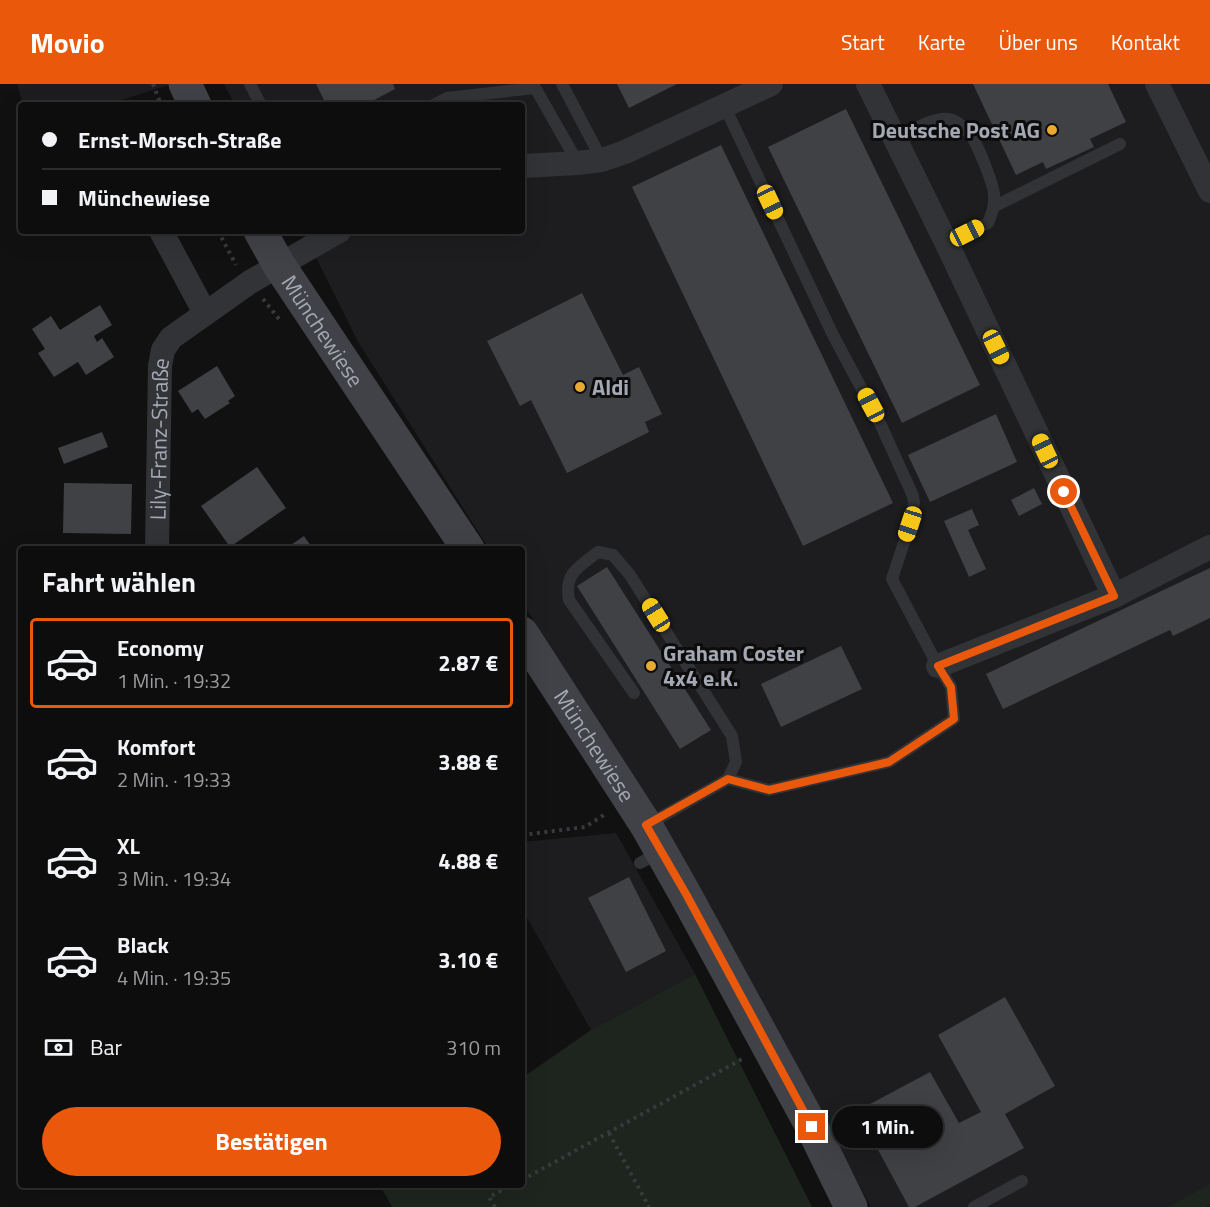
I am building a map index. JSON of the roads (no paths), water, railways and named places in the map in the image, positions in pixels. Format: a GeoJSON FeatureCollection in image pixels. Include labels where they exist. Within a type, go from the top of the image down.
{"type":"FeatureCollection","features":[{"type":"Feature","properties":{"kind":"main road"},"geometry":{"type":"LineString","coordinates":[[185,84],[194,102]]}},
{"type":"Feature","properties":{"kind":"main road","name":"Münchewiese"},"geometry":{"type":"LineString","coordinates":[[262,234],[279,265],[466,546]]}},
{"type":"Feature","properties":{"kind":"main road","name":"Münchewiese"},"geometry":{"type":"LineString","coordinates":[[525,638],[649,847],[686,894],[806,1117],[851,1207]]}},
{"type":"Feature","properties":{"kind":"street"},"geometry":{"type":"LineString","coordinates":[[525,166],[603,160],[771,84]]}},
{"type":"Feature","properties":{"kind":"street"},"geometry":{"type":"LineString","coordinates":[[868,84],[947,244],[1114,596]]}},
{"type":"Feature","properties":{"kind":"street"},"geometry":{"type":"LineString","coordinates":[[1156,84],[1210,192]]}},
{"type":"Feature","properties":{"kind":"street"},"geometry":{"type":"LineString","coordinates":[[163,234],[205,312]]}},
{"type":"Feature","properties":{"kind":"street","name":"Lily-Franz-Straße"},"geometry":{"type":"LineString","coordinates":[[157,546],[160,366],[163,350],[171,338],[205,312],[250,282],[334,234]]}},
{"type":"Feature","properties":{"kind":"street"},"geometry":{"type":"LineString","coordinates":[[938,666],[1114,596],[1210,547]]}},
{"type":"Feature","properties":{"kind":"lane"},"geometry":{"type":"LineString","coordinates":[[249,84],[259,102]]}},
{"type":"Feature","properties":{"kind":"lane"},"geometry":{"type":"LineString","coordinates":[[562,84],[603,160]]}},
{"type":"Feature","properties":{"kind":"lane"},"geometry":{"type":"LineString","coordinates":[[439,102],[447,98],[534,86],[578,163]]}},
{"type":"Feature","properties":{"kind":"lane"},"geometry":{"type":"LineString","coordinates":[[724,105],[833,335],[880,423],[914,496],[910,524],[892,579],[951,687],[954,719],[889,762],[769,790],[728,779]]}},
{"type":"Feature","properties":{"kind":"lane"},"geometry":{"type":"LineString","coordinates":[[896,139],[928,123],[944,118],[955,120],[971,136],[988,174],[994,192],[995,206],[988,223],[947,244]]}},
{"type":"Feature","properties":{"kind":"lane"},"geometry":{"type":"LineString","coordinates":[[995,206],[1120,144]]}},
{"type":"Feature","properties":{"kind":"lane"},"geometry":{"type":"LineString","coordinates":[[634,693],[569,600],[567,590],[571,575],[598,552],[613,555],[630,574],[732,736],[736,762],[728,779],[649,847]]}},
{"type":"Feature","properties":{"kind":"lane"},"geometry":{"type":"LineString","coordinates":[[974,1207],[1022,1181]]}},
{"type":"Feature","properties":{"kind":"place","name":"Deutsche Post AG"},"geometry":{"type":"Point","coordinates":[1052,130]}},
{"type":"Feature","properties":{"kind":"place","name":"Aldi"},"geometry":{"type":"Point","coordinates":[580,387]}},
{"type":"Feature","properties":{"kind":"place","name":"Graham Coster 4x4 e.K."},"geometry":{"type":"Point","coordinates":[651,666]}}]}
